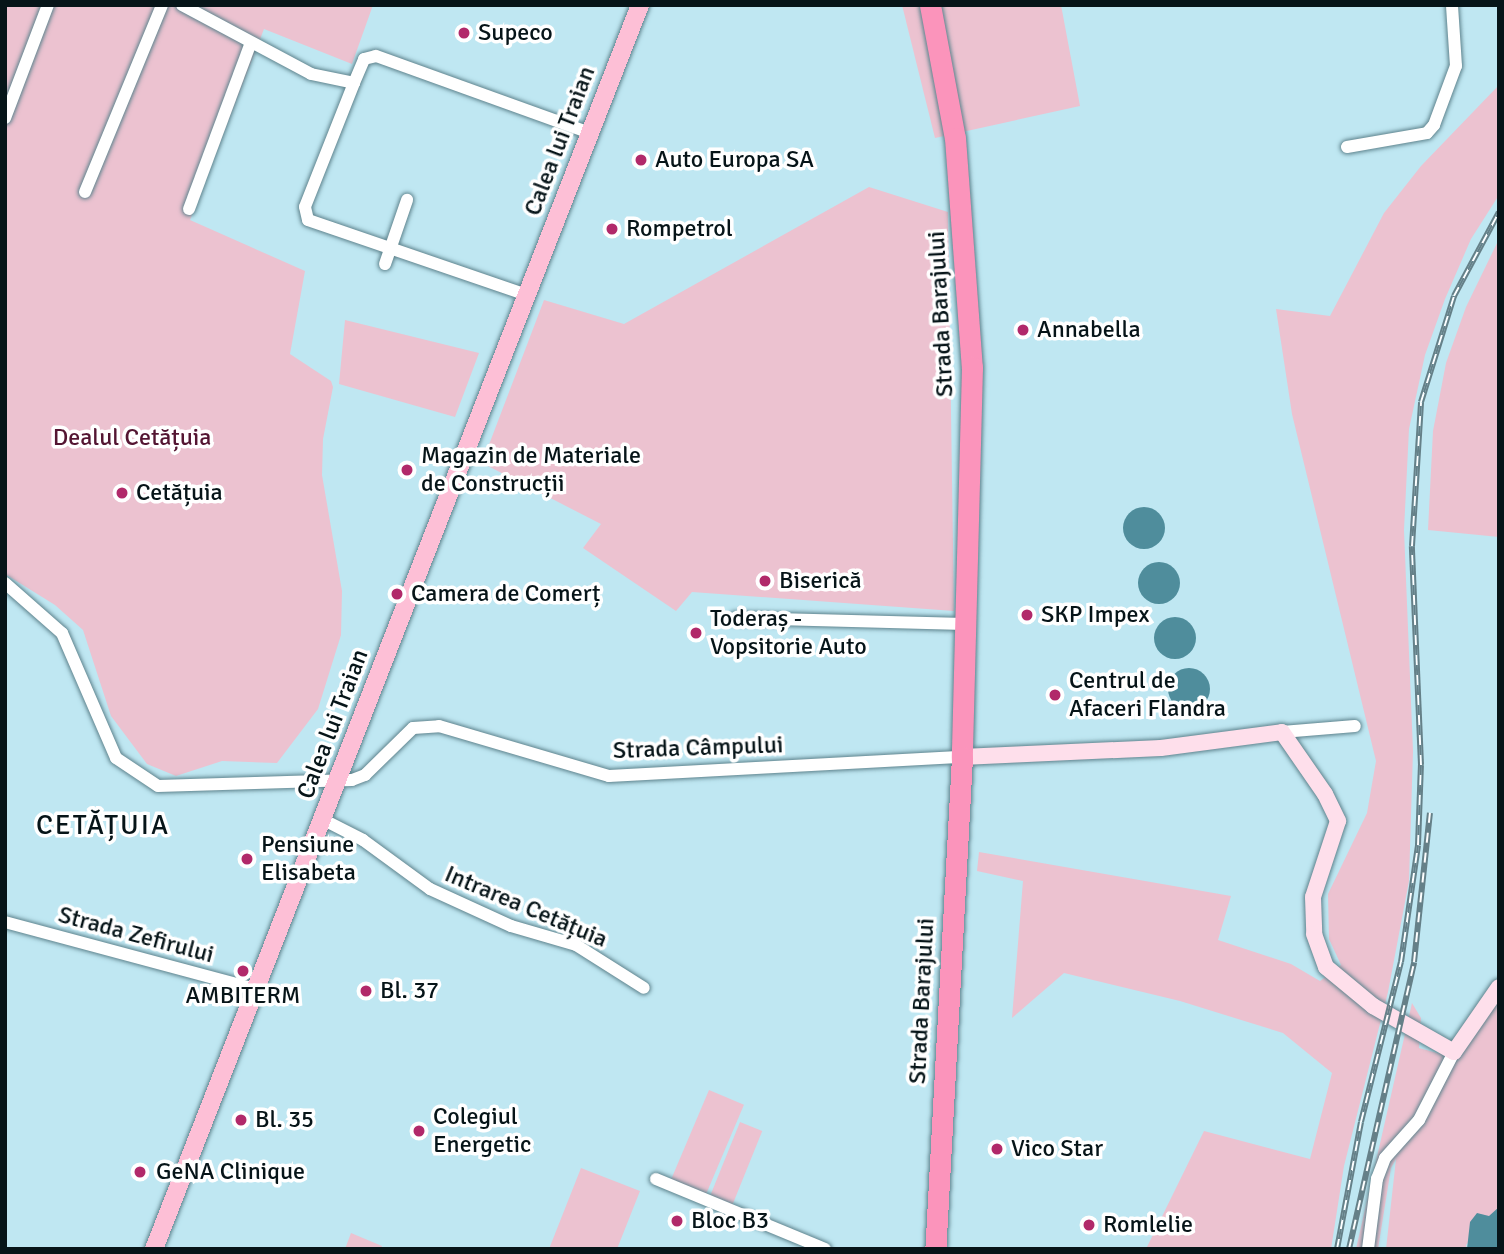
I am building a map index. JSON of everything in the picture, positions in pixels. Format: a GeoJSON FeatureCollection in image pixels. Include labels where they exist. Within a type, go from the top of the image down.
{"type":"FeatureCollection","features":[{"type":"Feature","properties":{"kind":"highway","name":"Strada Barajului"},"geometry":{"type":"LineString","coordinates":[[930,5],[955,138],[970,306],[968,624],[935,1249]]}},
{"type":"Feature","properties":{"kind":"main road","name":"Calea lui Traian"},"geometry":{"type":"LineString","coordinates":[[153,1249],[640,5]]}},
{"type":"Feature","properties":{"kind":"street"},"geometry":{"type":"LineString","coordinates":[[5,118],[48,5]]}},
{"type":"Feature","properties":{"kind":"street"},"geometry":{"type":"LineString","coordinates":[[85,192],[162,5]]}},
{"type":"Feature","properties":{"kind":"street"},"geometry":{"type":"LineString","coordinates":[[182,5],[250,45],[311,74],[354,83]]}},
{"type":"Feature","properties":{"kind":"street"},"geometry":{"type":"LineString","coordinates":[[1347,147],[1427,133],[1434,125],[1455,66],[1451,5]]}},
{"type":"Feature","properties":{"kind":"street"},"geometry":{"type":"LineString","coordinates":[[189,209],[250,45]]}},
{"type":"Feature","properties":{"kind":"street"},"geometry":{"type":"LineString","coordinates":[[527,295],[313,224],[305,214],[354,83],[364,59],[387,59],[590,134]]}},
{"type":"Feature","properties":{"kind":"street"},"geometry":{"type":"LineString","coordinates":[[385,264],[407,200]]}},
{"type":"Feature","properties":{"kind":"street"},"geometry":{"type":"LineString","coordinates":[[5,583],[62,633],[108,744],[117,758],[143,780],[158,786],[188,789],[337,780]]}},
{"type":"Feature","properties":{"kind":"street"},"geometry":{"type":"LineString","coordinates":[[736,618],[968,624]]}},
{"type":"Feature","properties":{"kind":"street"},"geometry":{"type":"LineString","coordinates":[[962,757],[1161,748],[1282,732],[1355,726]]}},
{"type":"Feature","properties":{"kind":"street","name":"Strada Câmpului"},"geometry":{"type":"LineString","coordinates":[[337,780],[365,775],[414,728],[460,729],[571,767],[631,777],[962,757]]}},
{"type":"Feature","properties":{"kind":"street"},"geometry":{"type":"LineString","coordinates":[[1282,732],[1325,794],[1338,821],[1314,897],[1317,951],[1334,975],[1373,1006],[1454,1052]]}},
{"type":"Feature","properties":{"kind":"street","name":"Intrarea Cetățuia"},"geometry":{"type":"LineString","coordinates":[[322,819],[363,840],[430,889],[511,926],[576,945],[644,988]]}},
{"type":"Feature","properties":{"kind":"street","name":"Strada Zefirului"},"geometry":{"type":"LineString","coordinates":[[5,922],[256,989]]}},
{"type":"Feature","properties":{"kind":"street"},"geometry":{"type":"LineString","coordinates":[[1368,1249],[1377,1179],[1385,1158],[1419,1120],[1454,1052],[1499,987]]}},
{"type":"Feature","properties":{"kind":"street"},"geometry":{"type":"LineString","coordinates":[[656,1179],[825,1249]]}},
{"type":"Feature","properties":{"kind":"green space","name":"Dealul Cetățuia"},"geometry":{"type":"Polygon","coordinates":[[[5,5],[373,5],[352,64],[264,29],[190,220],[305,271],[290,354],[331,381],[333,387],[323,439],[322,475],[342,591],[341,635],[318,709],[277,763],[222,761],[176,776],[147,764],[111,716],[83,630],[55,605],[5,574],[5,5]]]}},
{"type":"Feature","properties":{"kind":"green space"},"geometry":{"type":"Polygon","coordinates":[[[902,5],[1061,5],[1080,106],[935,138],[902,5]]]}},
{"type":"Feature","properties":{"kind":"green space"},"geometry":{"type":"Polygon","coordinates":[[[1499,85],[1499,195],[1471,239],[1445,299],[1425,355],[1409,429],[1404,530],[1413,751],[1409,881],[1388,992],[1344,1166],[1331,1249],[1146,1249],[1204,1131],[1310,1159],[1332,1073],[1283,1033],[1180,1001],[1064,973],[1012,1018],[1023,881],[977,871],[979,852],[1231,896],[1218,940],[1291,964],[1320,981],[1341,965],[1329,939],[1328,894],[1367,813],[1376,761],[1292,414],[1276,309],[1330,316],[1384,213],[1421,166],[1499,85]]]}},
{"type":"Feature","properties":{"kind":"green space"},"geometry":{"type":"Polygon","coordinates":[[[869,187],[948,212],[954,611],[692,592],[676,611],[583,548],[601,524],[482,463],[544,300],[624,324],[869,187]]]}},
{"type":"Feature","properties":{"kind":"green space"},"geometry":{"type":"Polygon","coordinates":[[[1499,239],[1499,537],[1428,530],[1433,431],[1446,363],[1466,307],[1499,239]]]}},
{"type":"Feature","properties":{"kind":"green space"},"geometry":{"type":"Polygon","coordinates":[[[345,320],[479,353],[455,417],[339,384],[345,320]]]}},
{"type":"Feature","properties":{"kind":"green space"},"geometry":{"type":"Polygon","coordinates":[[[1499,997],[1499,1207],[1466,1245],[1467,1249],[1386,1249],[1396,1159],[1391,1168],[1378,1249],[1356,1249],[1412,1003],[1421,1018],[1419,1048],[1456,1058],[1499,997]]]}},
{"type":"Feature","properties":{"kind":"green space"},"geometry":{"type":"Polygon","coordinates":[[[709,1090],[744,1105],[705,1196],[670,1181],[709,1090]]]}},
{"type":"Feature","properties":{"kind":"green space"},"geometry":{"type":"Polygon","coordinates":[[[740,1122],[762,1131],[733,1204],[710,1195],[740,1122]]]}},
{"type":"Feature","properties":{"kind":"green space"},"geometry":{"type":"Polygon","coordinates":[[[581,1168],[640,1191],[617,1249],[549,1249],[581,1168]]]}},
{"type":"Feature","properties":{"kind":"green space"},"geometry":{"type":"Polygon","coordinates":[[[351,1233],[382,1246],[381,1249],[345,1249],[351,1233]]]}},
{"type":"Feature","properties":{"kind":"water"},"geometry":{"type":"Polygon","coordinates":[[[1144,507],[1159,513],[1165,528],[1159,543],[1144,549],[1129,543],[1123,528],[1129,513],[1144,507]]]}},
{"type":"Feature","properties":{"kind":"water"},"geometry":{"type":"Polygon","coordinates":[[[1159,562],[1174,568],[1180,583],[1174,598],[1159,604],[1144,598],[1138,583],[1144,568],[1159,562]]]}},
{"type":"Feature","properties":{"kind":"water"},"geometry":{"type":"Polygon","coordinates":[[[1175,617],[1190,623],[1196,638],[1190,653],[1175,659],[1160,653],[1154,638],[1160,623],[1175,617]]]}},
{"type":"Feature","properties":{"kind":"water"},"geometry":{"type":"Polygon","coordinates":[[[1189,668],[1204,674],[1210,689],[1204,704],[1189,710],[1174,704],[1168,689],[1174,674],[1189,668]]]}},
{"type":"Feature","properties":{"kind":"water"},"geometry":{"type":"Polygon","coordinates":[[[1499,1207],[1499,1249],[1467,1249],[1470,1222],[1477,1213],[1489,1216],[1499,1207]]]}},
{"type":"Feature","properties":{"kind":"railway"},"geometry":{"type":"LineString","coordinates":[[1337,1249],[1361,1122],[1401,962],[1418,845],[1421,765],[1412,546],[1421,402],[1454,296],[1499,212]]}},
{"type":"Feature","properties":{"kind":"railway"},"geometry":{"type":"LineString","coordinates":[[1349,1249],[1414,962],[1430,813]]}},
{"type":"Feature","properties":{"kind":"place","name":"Supeco"},"geometry":{"type":"Point","coordinates":[464,33]}},
{"type":"Feature","properties":{"kind":"place","name":"Auto Europa SA"},"geometry":{"type":"Point","coordinates":[641,160]}},
{"type":"Feature","properties":{"kind":"place","name":"Rompetrol"},"geometry":{"type":"Point","coordinates":[612,229]}},
{"type":"Feature","properties":{"kind":"place","name":"Annabella"},"geometry":{"type":"Point","coordinates":[1023,330]}},
{"type":"Feature","properties":{"kind":"place","name":"Magazin de Materiale de Construcții"},"geometry":{"type":"Point","coordinates":[407,470]}},
{"type":"Feature","properties":{"kind":"place","name":"Cetățuia"},"geometry":{"type":"Point","coordinates":[122,493]}},
{"type":"Feature","properties":{"kind":"place","name":"Biserică"},"geometry":{"type":"Point","coordinates":[765,581]}},
{"type":"Feature","properties":{"kind":"place","name":"Camera de Comerț"},"geometry":{"type":"Point","coordinates":[397,594]}},
{"type":"Feature","properties":{"kind":"place","name":"SKP Impex"},"geometry":{"type":"Point","coordinates":[1027,615]}},
{"type":"Feature","properties":{"kind":"place","name":"Toderaș - Vopsitorie Auto"},"geometry":{"type":"Point","coordinates":[696,633]}},
{"type":"Feature","properties":{"kind":"place","name":"Centrul de Afaceri Flandra"},"geometry":{"type":"Point","coordinates":[1055,695]}},
{"type":"Feature","properties":{"kind":"place","name":"Pensiune Elisabeta"},"geometry":{"type":"Point","coordinates":[247,859]}},
{"type":"Feature","properties":{"kind":"place","name":"AMBITERM"},"geometry":{"type":"Point","coordinates":[243,971]}},
{"type":"Feature","properties":{"kind":"place","name":"Bl. 37"},"geometry":{"type":"Point","coordinates":[366,991]}},
{"type":"Feature","properties":{"kind":"place","name":"Bl. 35"},"geometry":{"type":"Point","coordinates":[241,1120]}},
{"type":"Feature","properties":{"kind":"place","name":"Colegiul Energetic"},"geometry":{"type":"Point","coordinates":[419,1131]}},
{"type":"Feature","properties":{"kind":"place","name":"Vico Star"},"geometry":{"type":"Point","coordinates":[997,1149]}},
{"type":"Feature","properties":{"kind":"place","name":"GeNA Clinique"},"geometry":{"type":"Point","coordinates":[140,1172]}},
{"type":"Feature","properties":{"kind":"place","name":"Bloc B3"},"geometry":{"type":"Point","coordinates":[677,1221]}},
{"type":"Feature","properties":{"kind":"place","name":"Romlelie"},"geometry":{"type":"Point","coordinates":[1089,1225]}},
{"type":"Feature","properties":{"kind":"district","name":"CETĂȚUIA"},"geometry":{"type":"Point","coordinates":[103,825]}}]}
